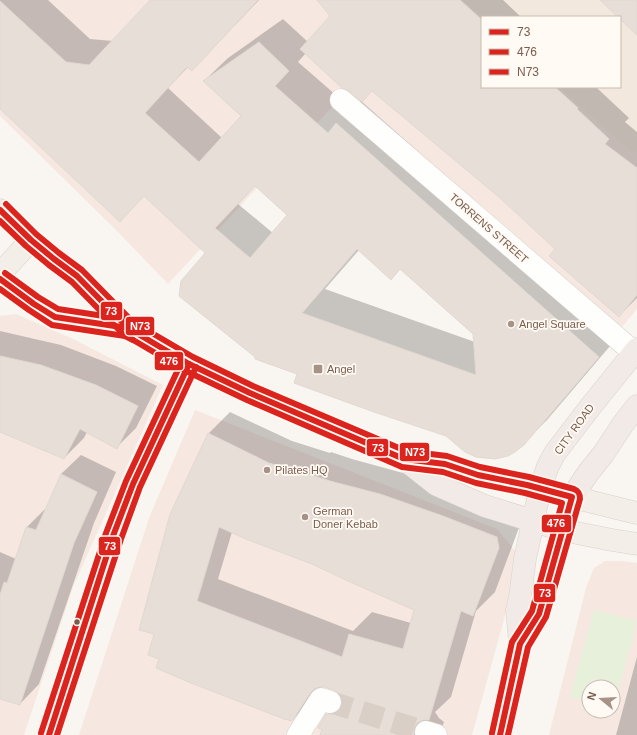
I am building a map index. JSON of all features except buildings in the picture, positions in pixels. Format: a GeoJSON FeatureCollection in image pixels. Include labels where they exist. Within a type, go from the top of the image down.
{"type":"FeatureCollection","features":[{"type":"Feature","properties":{"kind":"highway"},"geometry":{"type":"LineString","coordinates":[[0,210],[31,240],[77,276],[128,328],[189,364],[250,393],[404,459],[437,485],[485,506],[562,530]]}},
{"type":"Feature","properties":{"kind":"highway"},"geometry":{"type":"LineString","coordinates":[[0,279],[34,304],[55,317],[128,328]]}},
{"type":"Feature","properties":{"kind":"highway","name":"CITY ROAD"},"geometry":{"type":"LineString","coordinates":[[520,644],[517,610],[522,578],[540,489],[548,466],[555,453],[591,406],[636,352]]}},
{"type":"Feature","properties":{"kind":"highway"},"geometry":{"type":"LineString","coordinates":[[49,735],[113,536],[133,484],[189,364]]}},
{"type":"Feature","properties":{"kind":"highway"},"geometry":{"type":"LineString","coordinates":[[500,735],[520,644],[539,614],[572,497],[637,406]]}},
{"type":"Feature","properties":{"kind":"highway"},"geometry":{"type":"LineString","coordinates":[[404,459],[445,464],[478,475],[572,497]]}},
{"type":"Feature","properties":{"kind":"main road"},"geometry":{"type":"LineString","coordinates":[[0,274],[31,240]]}},
{"type":"Feature","properties":{"kind":"main road"},"geometry":{"type":"LineString","coordinates":[[572,497],[637,513]]}},
{"type":"Feature","properties":{"kind":"main road"},"geometry":{"type":"LineString","coordinates":[[562,530],[637,544]]}},
{"type":"Feature","properties":{"kind":"street","name":"TORRENS STREET"},"geometry":{"type":"LineString","coordinates":[[341,100],[636,352]]}},
{"type":"Feature","properties":{"kind":"street"},"geometry":{"type":"LineString","coordinates":[[298,735],[321,699],[330,702]]}},
{"type":"Feature","properties":{"kind":"shaded area"},"geometry":{"type":"Polygon","coordinates":[[[0,0],[462,0],[481,17],[481,88],[559,88],[634,155],[637,151],[637,309],[622,327],[344,94],[168,284],[118,232],[0,116],[0,0]]]}},
{"type":"Feature","properties":{"kind":"shaded area"},"geometry":{"type":"Polygon","coordinates":[[[462,0],[637,0],[637,151],[634,155],[559,88],[621,88],[621,16],[481,17],[462,0]]]}},
{"type":"Feature","properties":{"kind":"shaded area"},"geometry":{"type":"Polygon","coordinates":[[[16,314],[73,339],[163,385],[73,587],[24,735],[0,735],[0,316],[16,314]]]}},
{"type":"Feature","properties":{"kind":"shaded area"},"geometry":{"type":"Polygon","coordinates":[[[195,410],[497,529],[521,558],[472,735],[79,735],[149,518],[195,410]]]}},
{"type":"Feature","properties":{"kind":"shaded area"},"geometry":{"type":"Polygon","coordinates":[[[605,561],[637,563],[637,735],[549,735],[586,588],[594,568],[605,561]]]}},
{"type":"Feature","properties":{"kind":"green space"},"geometry":{"type":"Polygon","coordinates":[[[594,610],[637,621],[621,680],[581,679],[581,700],[570,697],[594,610]]]}},
{"type":"Feature","properties":{"kind":"tunnel"},"geometry":{"type":"LineString","coordinates":[[330,702],[426,732]]}},
{"type":"Feature","properties":{"kind":"transit line","name":"N73"},"geometry":{"type":"LineString","coordinates":[[6,204],[36,234],[82,270],[133,322],[193,357],[253,386],[406,451],[447,456],[480,467],[529,477],[574,489],[578,492],[580,499],[546,617],[528,647],[508,735]]}},
{"type":"Feature","properties":{"kind":"transit line","name":"73"},"geometry":{"type":"LineString","coordinates":[[0,210],[31,240],[77,276],[128,328],[189,364],[250,393],[404,459],[445,464],[478,475],[527,485],[572,497],[539,614],[520,644],[500,735]]}},
{"type":"Feature","properties":{"kind":"transit line","name":"476"},"geometry":{"type":"LineString","coordinates":[[0,221],[26,246],[72,282],[123,334],[186,371],[247,400],[402,467],[443,472],[476,483],[525,493],[562,503],[532,611],[512,642],[492,733]]}},
{"type":"Feature","properties":{"kind":"transit line","name":"N73"},"geometry":{"type":"LineString","coordinates":[[5,273],[38,297],[58,309],[130,320],[141,326]]}},
{"type":"Feature","properties":{"kind":"transit line","name":"73"},"geometry":{"type":"LineString","coordinates":[[0,279],[34,304],[55,317],[128,328],[137,333]]}},
{"type":"Feature","properties":{"kind":"transit line","name":"476"},"geometry":{"type":"LineString","coordinates":[[0,289],[52,325],[125,336],[133,340]]}},
{"type":"Feature","properties":{"kind":"transit line","name":"N73"},"geometry":{"type":"LineString","coordinates":[[41,733],[106,533],[126,481],[182,361]]}},
{"type":"Feature","properties":{"kind":"transit line","name":"73"},"geometry":{"type":"LineString","coordinates":[[49,735],[113,536],[133,484],[189,364]]}},
{"type":"Feature","properties":{"kind":"transit line","name":"476"},"geometry":{"type":"LineString","coordinates":[[57,735],[121,539],[140,487],[196,367]]}},
{"type":"Feature","properties":{"kind":"place","name":"Angel Square"},"geometry":{"type":"Point","coordinates":[511,324]}},
{"type":"Feature","properties":{"kind":"place","name":"Angel"},"geometry":{"type":"Point","coordinates":[318,369]}},
{"type":"Feature","properties":{"kind":"place","name":"Pilates HQ"},"geometry":{"type":"Point","coordinates":[267,470]}},
{"type":"Feature","properties":{"kind":"place","name":"German Doner Kebab"},"geometry":{"type":"Point","coordinates":[305,517]}}]}
